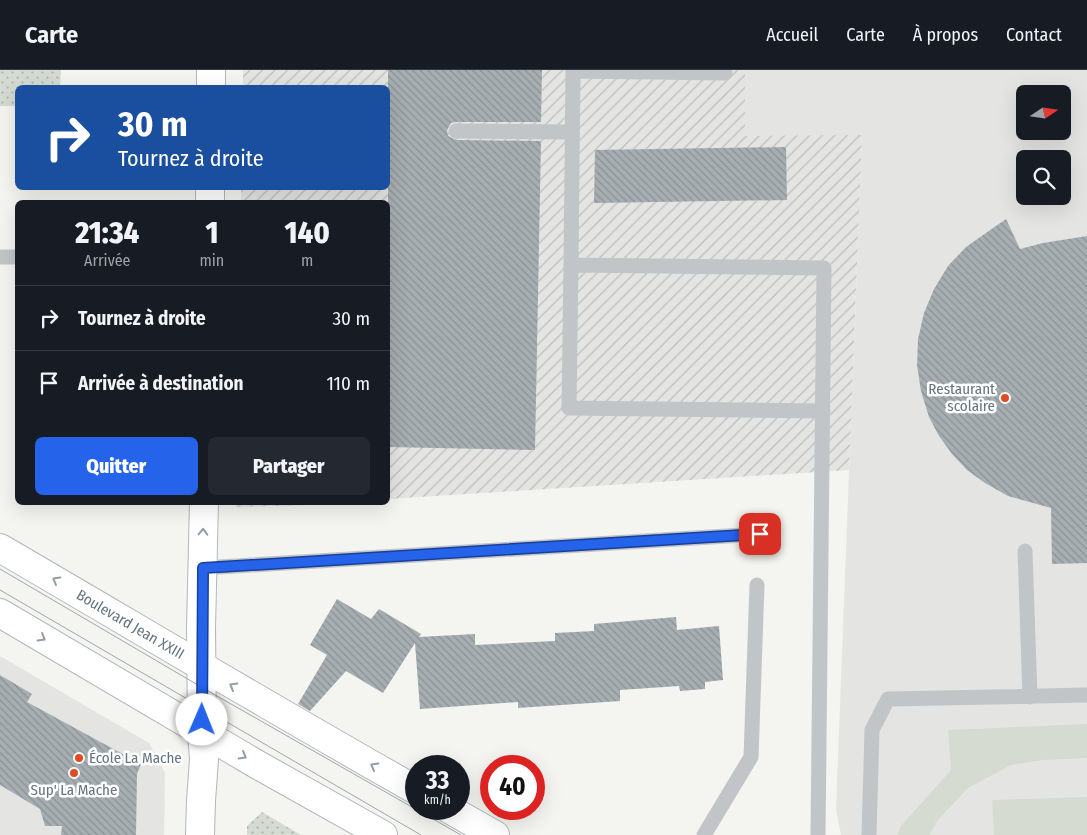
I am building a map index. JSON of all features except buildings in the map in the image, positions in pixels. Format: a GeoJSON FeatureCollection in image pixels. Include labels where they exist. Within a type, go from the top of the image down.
{"type":"FeatureCollection","features":[{"type":"Feature","properties":{"kind":"main road"},"geometry":{"type":"LineString","coordinates":[[211,70],[211,85]]}},
{"type":"Feature","properties":{"kind":"main road"},"geometry":{"type":"LineString","coordinates":[[200,835],[204,759],[201,628],[204,505]]}},
{"type":"Feature","properties":{"kind":"main road","name":"Boulevard Jean XXIII"},"geometry":{"type":"LineString","coordinates":[[0,548],[203,668],[405,784]]}},
{"type":"Feature","properties":{"kind":"main road"},"geometry":{"type":"LineString","coordinates":[[0,613],[202,732],[383,835]]}},
{"type":"Feature","properties":{"kind":"main road"},"geometry":{"type":"LineString","coordinates":[[468,820],[495,835]]}},
{"type":"Feature","properties":{"kind":"lane"},"geometry":{"type":"LineString","coordinates":[[725,73],[573,70],[569,408],[823,411]]}},
{"type":"Feature","properties":{"kind":"lane"},"geometry":{"type":"LineString","coordinates":[[456,131],[572,132]]}},
{"type":"Feature","properties":{"kind":"lane"},"geometry":{"type":"LineString","coordinates":[[0,257],[15,257]]}},
{"type":"Feature","properties":{"kind":"lane"},"geometry":{"type":"LineString","coordinates":[[571,265],[824,268],[818,835]]}},
{"type":"Feature","properties":{"kind":"lane"},"geometry":{"type":"LineString","coordinates":[[203,568],[760,534]]}},
{"type":"Feature","properties":{"kind":"lane"},"geometry":{"type":"LineString","coordinates":[[1025,551],[1030,697]]}},
{"type":"Feature","properties":{"kind":"lane"},"geometry":{"type":"LineString","coordinates":[[704,835],[751,757],[757,585]]}},
{"type":"Feature","properties":{"kind":"lane"},"geometry":{"type":"LineString","coordinates":[[869,835],[872,730],[888,699],[1087,695]]}},
{"type":"Feature","properties":{"kind":"shaded area"},"geometry":{"type":"Polygon","coordinates":[[[0,70],[61,70],[60,85],[15,85],[15,106],[0,106],[0,70]]]}},
{"type":"Feature","properties":{"kind":"shaded area"},"geometry":{"type":"Polygon","coordinates":[[[243,70],[745,70],[745,136],[862,135],[849,470],[390,499],[390,200],[241,200],[241,190],[390,190],[390,85],[243,85],[243,70]]]}},
{"type":"Feature","properties":{"kind":"shaded area"},"geometry":{"type":"Polygon","coordinates":[[[745,70],[1087,70],[1087,835],[841,835],[836,810],[862,136],[745,136],[745,70]]]}},
{"type":"Feature","properties":{"kind":"shaded area"},"geometry":{"type":"Polygon","coordinates":[[[236,505],[313,505],[236,507],[236,505]]]}},
{"type":"Feature","properties":{"kind":"shaded area","name":"École La Mache"},"geometry":{"type":"Polygon","coordinates":[[[0,656],[149,743],[165,773],[164,835],[0,835],[0,656]]]}},
{"type":"Feature","properties":{"kind":"shaded area"},"geometry":{"type":"Polygon","coordinates":[[[1087,724],[1087,758],[1043,760],[1011,765],[968,788],[936,822],[930,835],[898,835],[900,827],[951,770],[948,730],[1087,724]]]}},
{"type":"Feature","properties":{"kind":"shaded area"},"geometry":{"type":"Polygon","coordinates":[[[1087,797],[1087,835],[994,835],[992,800],[1087,797]]]}},
{"type":"Feature","properties":{"kind":"shaded area"},"geometry":{"type":"Polygon","coordinates":[[[262,812],[301,835],[247,835],[247,826],[262,812]]]}},
{"type":"Feature","properties":{"kind":"tram line"},"geometry":{"type":"LineString","coordinates":[[0,569],[203,688],[461,835]]}},
{"type":"Feature","properties":{"kind":"tram line"},"geometry":{"type":"LineString","coordinates":[[0,590],[421,835]]}},
{"type":"Feature","properties":{"kind":"place","name":"Restaurant scolaire"},"geometry":{"type":"Point","coordinates":[1005,398]}},
{"type":"Feature","properties":{"kind":"place","name":"École La Mache"},"geometry":{"type":"Point","coordinates":[79,758]}},
{"type":"Feature","properties":{"kind":"place","name":"Sup' La Mache"},"geometry":{"type":"Point","coordinates":[74,773]}},
{"type":"Feature","properties":{"kind":"route"},"geometry":{"type":"LineString","coordinates":[[202,720],[201,628],[203,568],[760,534]]}}]}
